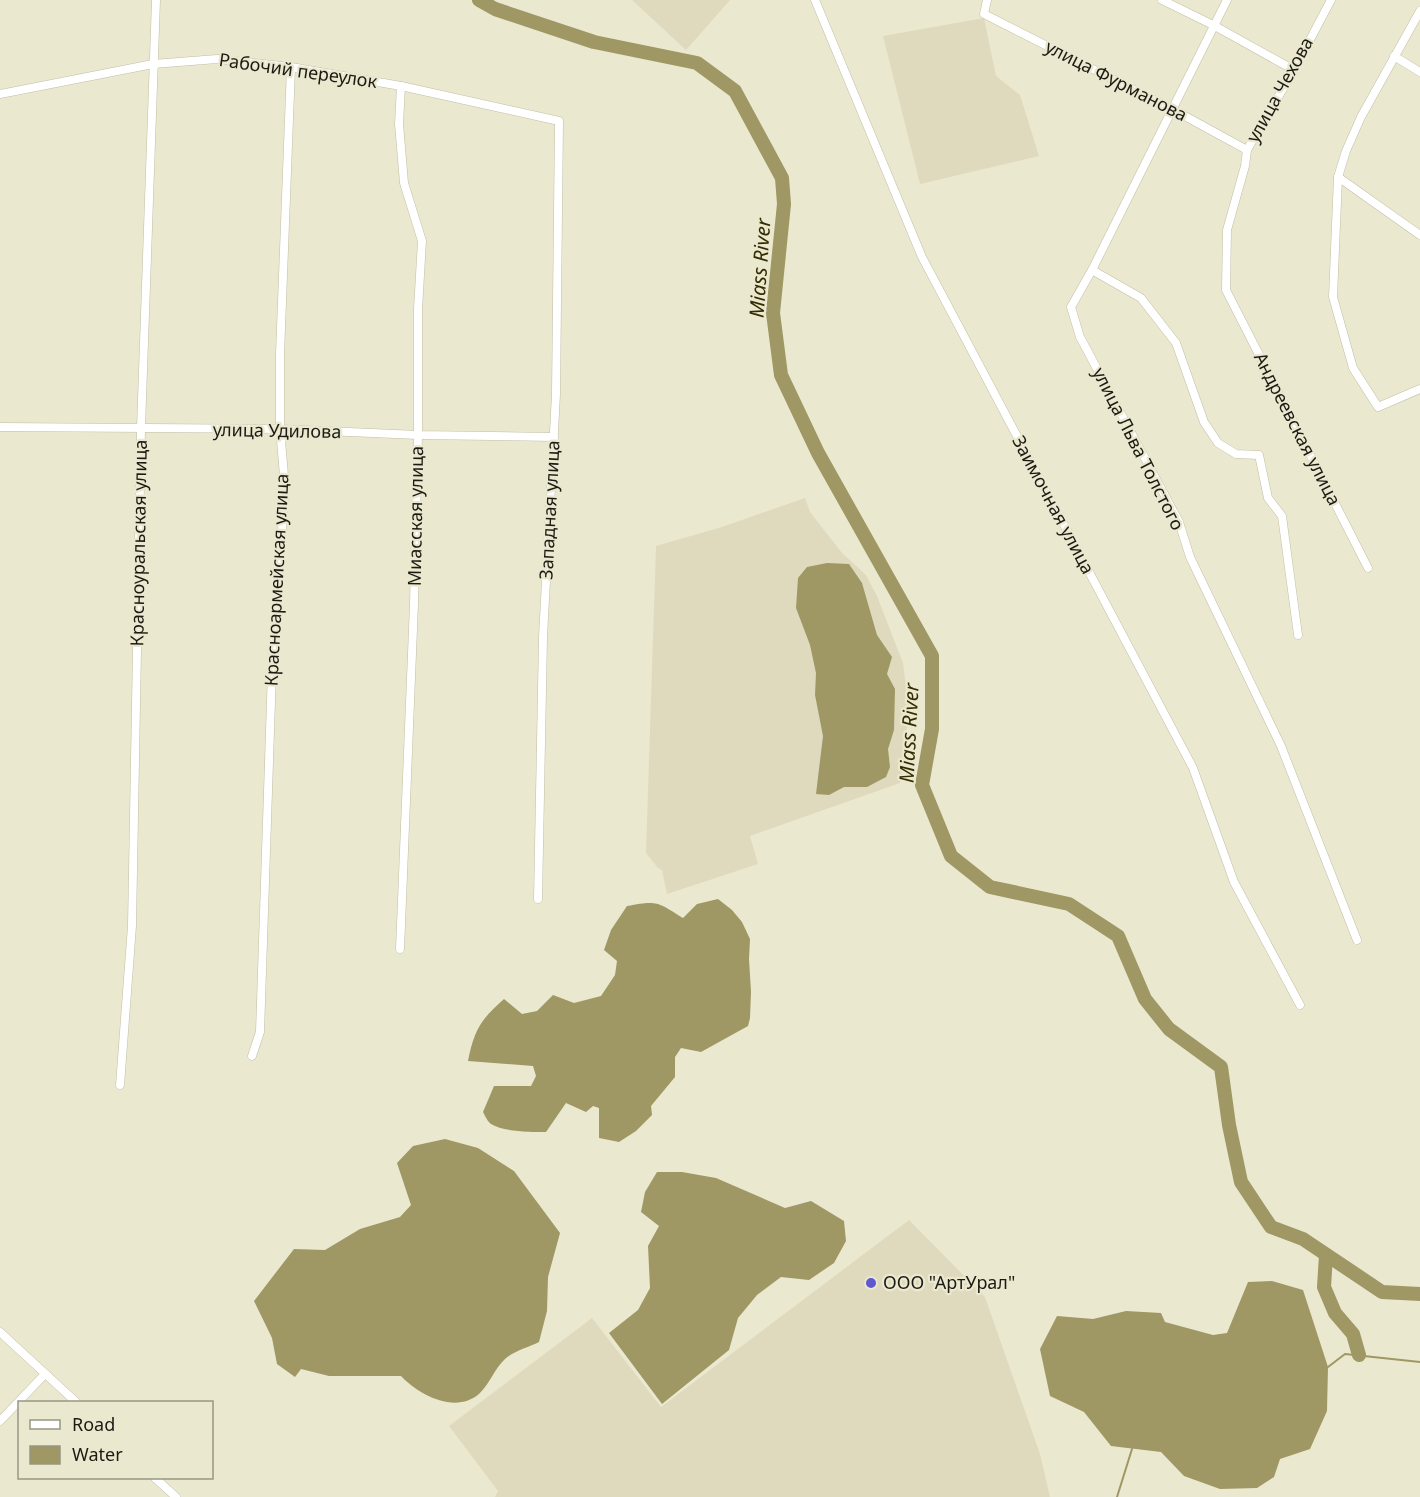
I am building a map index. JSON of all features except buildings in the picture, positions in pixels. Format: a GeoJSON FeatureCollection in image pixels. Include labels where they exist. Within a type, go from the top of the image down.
{"type":"FeatureCollection","features":[{"type":"Feature","properties":{"kind":"street","name":"Красноуральская улица"},"geometry":{"type":"LineString","coordinates":[[120,1085],[132,926],[141,428],[156,0]]}},
{"type":"Feature","properties":{"kind":"street","name":"Заимочная улица"},"geometry":{"type":"LineString","coordinates":[[815,0],[922,257],[1193,768],[1234,882],[1300,1005]]}},
{"type":"Feature","properties":{"kind":"street","name":"улица Фурманова"},"geometry":{"type":"LineString","coordinates":[[987,0],[984,14],[1172,109],[1247,150]]}},
{"type":"Feature","properties":{"kind":"street"},"geometry":{"type":"LineString","coordinates":[[1161,0],[1213,25],[1294,70]]}},
{"type":"Feature","properties":{"kind":"street","name":"улица Льва Толстого"},"geometry":{"type":"LineString","coordinates":[[1227,0],[1092,270],[1071,307],[1080,337],[1179,522],[1190,557],[1281,746],[1357,940]]}},
{"type":"Feature","properties":{"kind":"street","name":"улица Чехова"},"geometry":{"type":"LineString","coordinates":[[1226,290],[1227,230],[1245,166],[1247,150],[1294,70],[1331,0]]}},
{"type":"Feature","properties":{"kind":"street"},"geometry":{"type":"LineString","coordinates":[[1420,11],[1361,117],[1346,151],[1338,177],[1333,297],[1353,368],[1378,407],[1420,389]]}},
{"type":"Feature","properties":{"kind":"street"},"geometry":{"type":"LineString","coordinates":[[1394,56],[1420,72]]}},
{"type":"Feature","properties":{"kind":"street","name":"Рабочий переулок"},"geometry":{"type":"LineString","coordinates":[[0,94],[153,64],[216,59],[291,67],[401,86],[560,121]]}},
{"type":"Feature","properties":{"kind":"street","name":"Красноармейская улица"},"geometry":{"type":"LineString","coordinates":[[252,1056],[260,1032],[272,671],[285,487],[280,429],[280,354],[291,67]]}},
{"type":"Feature","properties":{"kind":"street","name":"Миасская улица"},"geometry":{"type":"LineString","coordinates":[[400,949],[418,435],[418,309],[422,241],[404,183],[399,124],[401,86]]}},
{"type":"Feature","properties":{"kind":"street","name":"Западная улица"},"geometry":{"type":"LineString","coordinates":[[538,898],[543,637],[554,438],[560,121]]}},
{"type":"Feature","properties":{"kind":"street"},"geometry":{"type":"LineString","coordinates":[[1338,177],[1420,235]]}},
{"type":"Feature","properties":{"kind":"street"},"geometry":{"type":"LineString","coordinates":[[1092,270],[1141,298],[1176,343],[1204,422],[1218,443],[1236,454],[1259,455],[1268,498],[1282,516],[1298,635]]}},
{"type":"Feature","properties":{"kind":"street","name":"Андреевская улица"},"geometry":{"type":"LineString","coordinates":[[1226,290],[1368,568]]}},
{"type":"Feature","properties":{"kind":"street","name":"улица Удилова"},"geometry":{"type":"LineString","coordinates":[[0,427],[280,429],[554,438]]}},
{"type":"Feature","properties":{"kind":"street"},"geometry":{"type":"LineString","coordinates":[[0,1332],[75,1401]]}},
{"type":"Feature","properties":{"kind":"street"},"geometry":{"type":"LineString","coordinates":[[19,1401],[45,1374]]}},
{"type":"Feature","properties":{"kind":"street"},"geometry":{"type":"LineString","coordinates":[[0,1421],[18,1402]]}},
{"type":"Feature","properties":{"kind":"street"},"geometry":{"type":"LineString","coordinates":[[156,1479],[176,1497]]}},
{"type":"Feature","properties":{"kind":"shaded area"},"geometry":{"type":"Polygon","coordinates":[[[632,0],[730,0],[686,50],[632,0]]]}},
{"type":"Feature","properties":{"kind":"shaded area"},"geometry":{"type":"Polygon","coordinates":[[[984,18],[996,76],[1020,95],[1039,156],[920,184],[883,36],[984,18]]]}},
{"type":"Feature","properties":{"kind":"shaded area"},"geometry":{"type":"Polygon","coordinates":[[[805,498],[810,512],[842,553],[866,575],[877,596],[903,663],[909,711],[900,783],[750,836],[758,864],[667,894],[662,870],[646,853],[656,546],[722,527],[805,498]]]}},
{"type":"Feature","properties":{"kind":"shaded area"},"geometry":{"type":"Polygon","coordinates":[[[909,1220],[985,1297],[1040,1454],[1050,1497],[495,1497],[498,1491],[449,1426],[592,1318],[661,1407],[909,1220]]]}},
{"type":"Feature","properties":{"kind":"water"},"geometry":{"type":"Polygon","coordinates":[[[827,563],[849,564],[862,583],[877,635],[892,657],[887,674],[895,689],[894,730],[888,749],[890,767],[886,777],[867,787],[844,787],[829,795],[816,794],[823,736],[815,695],[816,673],[810,645],[796,608],[798,578],[807,567],[827,563]]]}},
{"type":"Feature","properties":{"kind":"water"},"geometry":{"type":"Polygon","coordinates":[[[718,899],[742,922],[750,939],[751,992],[748,1026],[701,1052],[681,1048],[675,1057],[675,1077],[651,1106],[652,1115],[636,1131],[619,1142],[599,1138],[599,1108],[593,1106],[586,1112],[566,1103],[546,1132],[510,1130],[490,1123],[483,1112],[494,1086],[531,1086],[536,1076],[533,1066],[468,1061],[479,1027],[496,1006],[504,999],[522,1014],[537,1011],[553,995],[574,1003],[601,996],[615,975],[617,961],[604,950],[611,930],[627,906],[657,904],[683,918],[697,904],[718,899]]]}},
{"type":"Feature","properties":{"kind":"water"},"geometry":{"type":"Polygon","coordinates":[[[445,1139],[478,1148],[514,1171],[560,1233],[548,1277],[547,1311],[539,1342],[505,1359],[480,1393],[460,1402],[438,1400],[428,1396],[401,1376],[329,1376],[301,1369],[295,1377],[277,1364],[272,1338],[254,1301],[294,1249],[325,1250],[360,1229],[400,1217],[411,1205],[397,1163],[413,1146],[445,1139]]]}},
{"type":"Feature","properties":{"kind":"water"},"geometry":{"type":"Polygon","coordinates":[[[657,1172],[682,1172],[716,1178],[785,1208],[811,1201],[844,1221],[846,1241],[834,1263],[809,1280],[781,1277],[757,1295],[738,1318],[729,1350],[662,1404],[609,1333],[638,1310],[650,1288],[648,1246],[659,1226],[641,1212],[645,1192],[657,1172]]]}},
{"type":"Feature","properties":{"kind":"water"},"geometry":{"type":"Polygon","coordinates":[[[1272,1281],[1303,1290],[1328,1367],[1327,1411],[1310,1449],[1280,1459],[1274,1477],[1257,1488],[1220,1489],[1184,1476],[1161,1452],[1111,1446],[1084,1412],[1050,1396],[1040,1349],[1057,1316],[1093,1319],[1126,1311],[1161,1313],[1165,1322],[1213,1335],[1227,1333],[1248,1282],[1272,1281]]]}},
{"type":"Feature","properties":{"kind":"waterway","name":"Miass River"},"geometry":{"type":"LineString","coordinates":[[479,0],[495,9],[594,42],[697,63],[735,91],[782,178],[784,204],[773,313],[781,375],[818,453],[932,656],[932,729],[922,785],[951,856],[990,887],[1069,904],[1118,936],[1145,999],[1169,1029],[1221,1067],[1229,1125],[1241,1182],[1271,1227],[1303,1239],[1382,1292],[1420,1294]]}},
{"type":"Feature","properties":{"kind":"waterway"},"geometry":{"type":"LineString","coordinates":[[1326,1255],[1324,1287],[1335,1313],[1353,1334],[1359,1355]]}},
{"type":"Feature","properties":{"kind":"waterway"},"geometry":{"type":"LineString","coordinates":[[1328,1367],[1345,1354],[1420,1362]]}},
{"type":"Feature","properties":{"kind":"waterway"},"geometry":{"type":"LineString","coordinates":[[1117,1497],[1132,1449]]}},
{"type":"Feature","properties":{"kind":"place","name":"ООО \"АртУрал\""},"geometry":{"type":"Point","coordinates":[871,1283]}}]}
